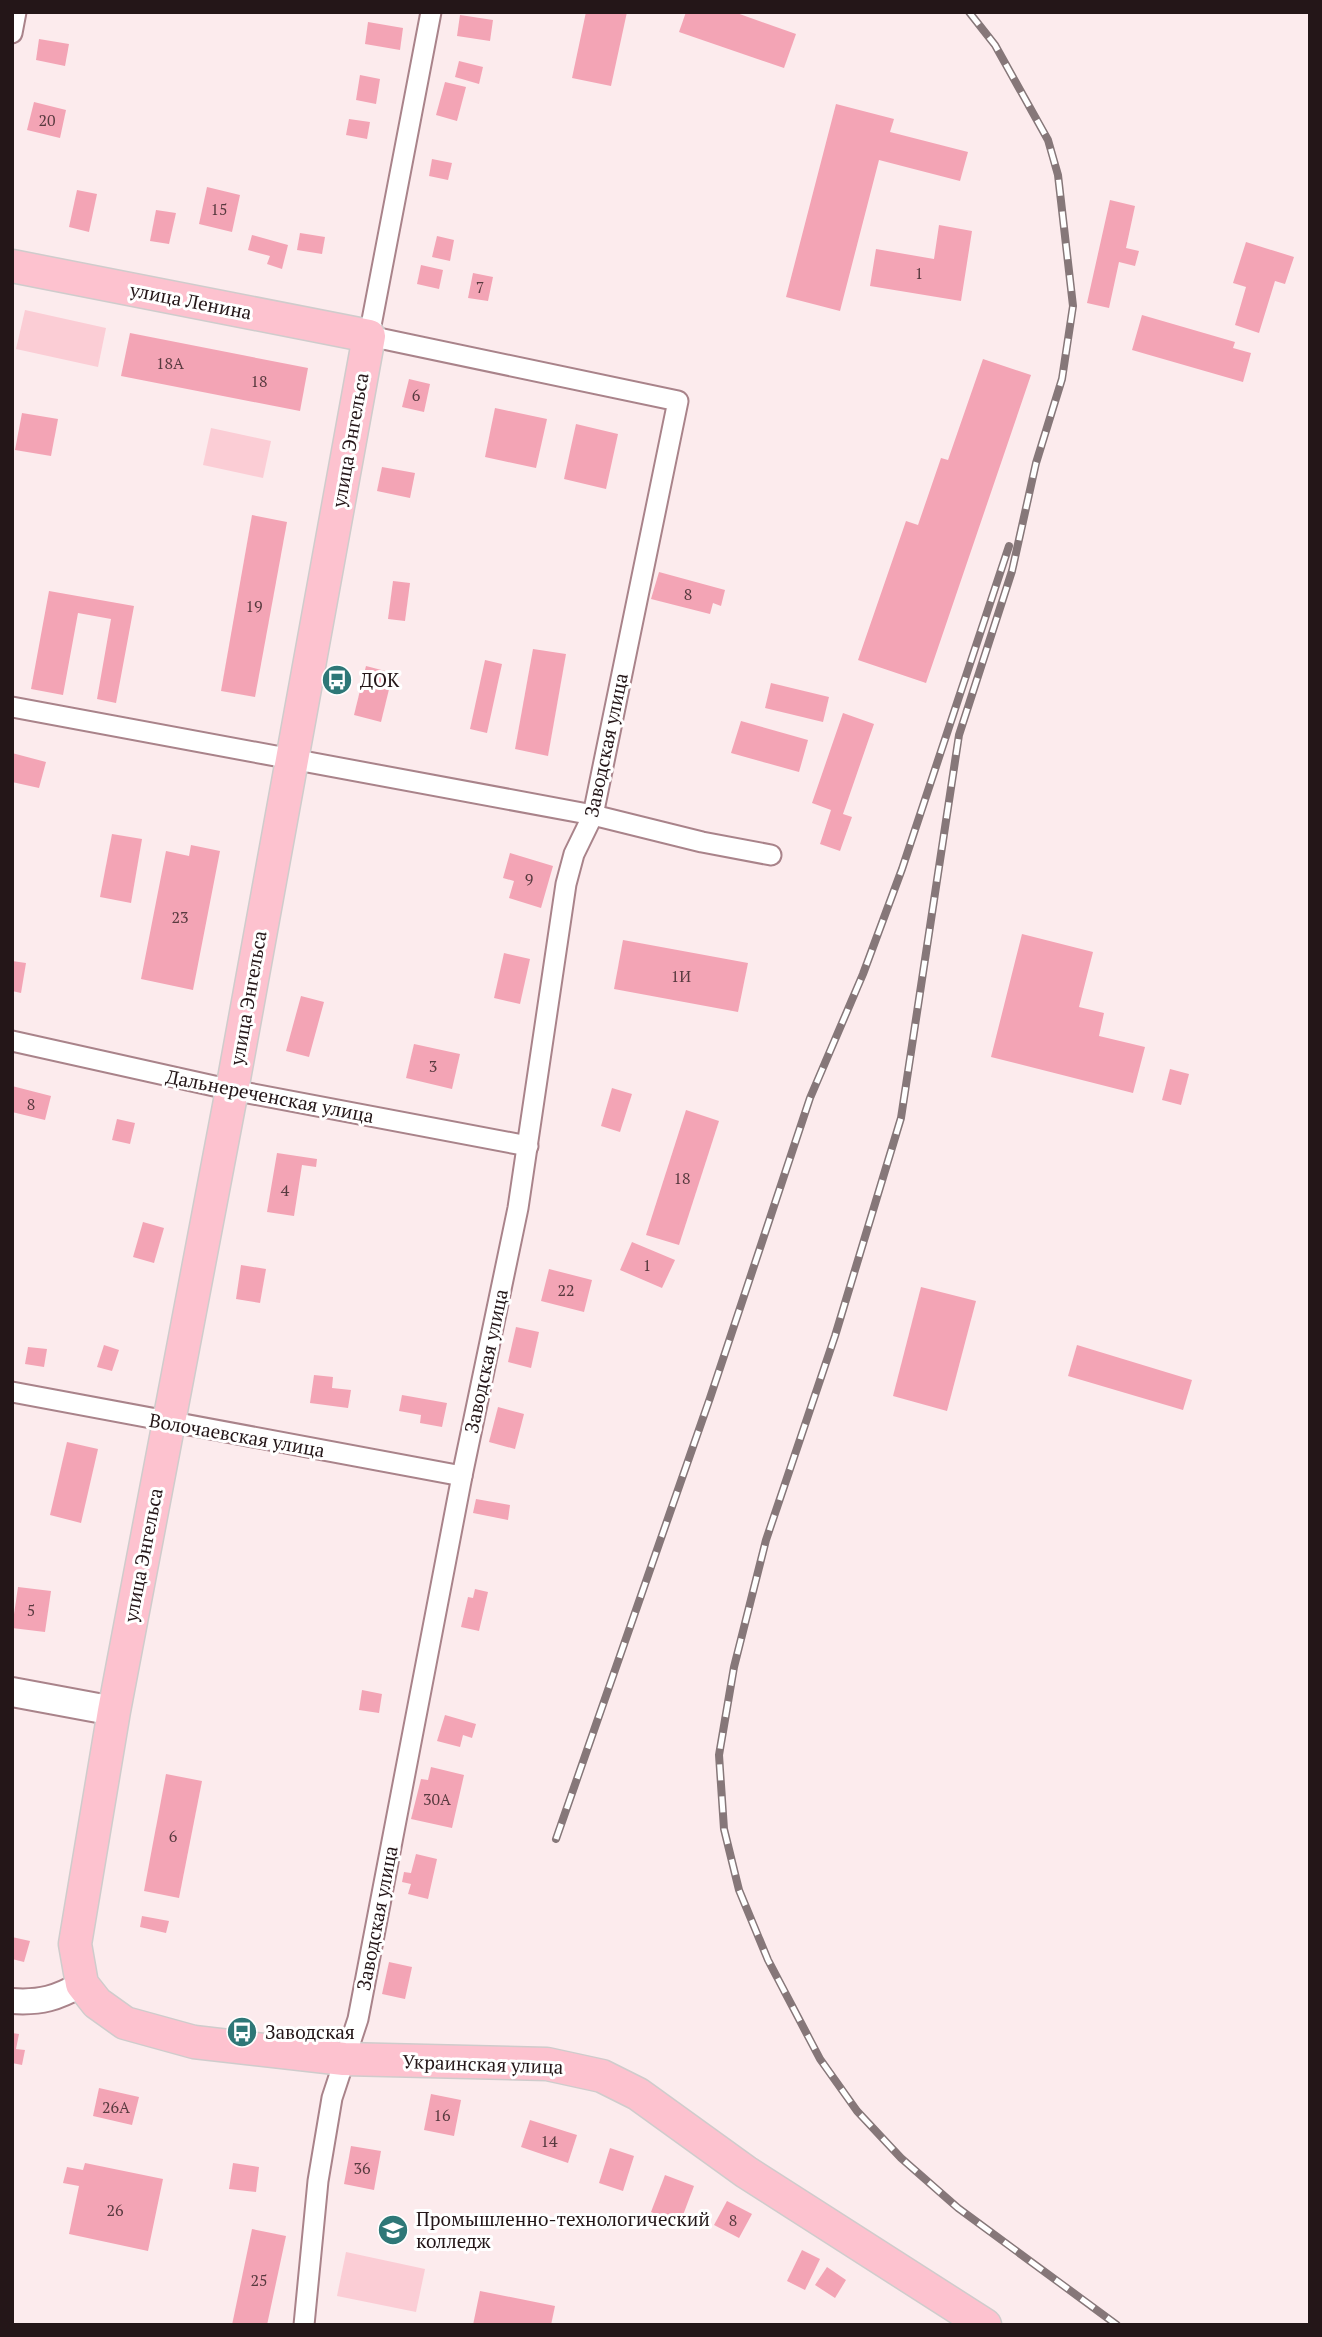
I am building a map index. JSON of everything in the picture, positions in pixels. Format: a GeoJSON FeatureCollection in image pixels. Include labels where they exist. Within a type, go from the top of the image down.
{"type":"FeatureCollection","features":[{"type":"Feature","properties":{"kind":"main road","name":"улица Ленина"},"geometry":{"type":"LineString","coordinates":[[12,266],[369,336]]}},
{"type":"Feature","properties":{"kind":"main road","name":"улица Энгельса"},"geometry":{"type":"LineString","coordinates":[[82,1984],[75,1944],[114,1711],[232,1090],[369,336]]}},
{"type":"Feature","properties":{"kind":"main road"},"geometry":{"type":"LineString","coordinates":[[12,1692],[114,1711]]}},
{"type":"Feature","properties":{"kind":"main road","name":"Украинская улица"},"geometry":{"type":"LineString","coordinates":[[82,1984],[113,2015],[148,2031],[194,2042],[344,2059],[523,2062],[565,2066],[602,2076],[638,2094],[746,2172],[985,2325]]}},
{"type":"Feature","properties":{"kind":"street"},"geometry":{"type":"LineString","coordinates":[[12,33],[16,12]]}},
{"type":"Feature","properties":{"kind":"street","name":"улица Энгельса"},"geometry":{"type":"LineString","coordinates":[[369,336],[431,12]]}},
{"type":"Feature","properties":{"kind":"street","name":"Заводская улица"},"geometry":{"type":"LineString","coordinates":[[304,2325],[318,2181],[332,2098],[358,2019],[528,1146],[566,884],[574,854],[593,815],[678,401],[369,336]]}},
{"type":"Feature","properties":{"kind":"street"},"geometry":{"type":"LineString","coordinates":[[12,707],[593,815],[702,842],[771,855]]}},
{"type":"Feature","properties":{"kind":"street","name":"Дальнереченская улица"},"geometry":{"type":"LineString","coordinates":[[12,1041],[232,1090],[528,1146]]}},
{"type":"Feature","properties":{"kind":"street","name":"Волочаевская улица"},"geometry":{"type":"LineString","coordinates":[[12,1392],[462,1476]]}},
{"type":"Feature","properties":{"kind":"street"},"geometry":{"type":"LineString","coordinates":[[12,2001],[38,2003],[56,1999],[82,1984]]}},
{"type":"Feature","properties":{"kind":"shaded area"},"geometry":{"type":"Polygon","coordinates":[[[25,310],[106,328],[98,367],[16,349],[25,310]]]}},
{"type":"Feature","properties":{"kind":"shaded area"},"geometry":{"type":"Polygon","coordinates":[[[211,428],[271,441],[263,478],[203,465],[211,428]]]}},
{"type":"Feature","properties":{"kind":"shaded area"},"geometry":{"type":"Polygon","coordinates":[[[346,2252],[425,2269],[416,2312],[337,2296],[346,2252]]]}},
{"type":"Feature","properties":{"kind":"building"},"geometry":{"type":"Polygon","coordinates":[[[586,12],[627,12],[611,86],[572,78],[586,12]]]}},
{"type":"Feature","properties":{"kind":"building"},"geometry":{"type":"Polygon","coordinates":[[[686,12],[734,12],[796,34],[784,68],[679,32],[686,12]]]}},
{"type":"Feature","properties":{"kind":"building"},"geometry":{"type":"Polygon","coordinates":[[[460,15],[493,20],[490,41],[457,36],[460,15]]]}},
{"type":"Feature","properties":{"kind":"building"},"geometry":{"type":"Polygon","coordinates":[[[368,22],[403,28],[400,50],[365,44],[368,22]]]}},
{"type":"Feature","properties":{"kind":"building"},"geometry":{"type":"Polygon","coordinates":[[[39,39],[69,44],[65,66],[36,60],[39,39]]]}},
{"type":"Feature","properties":{"kind":"building"},"geometry":{"type":"Polygon","coordinates":[[[459,61],[483,67],[479,84],[455,77],[459,61]]]}},
{"type":"Feature","properties":{"kind":"building"},"geometry":{"type":"Polygon","coordinates":[[[360,75],[380,79],[376,104],[356,100],[360,75]]]}},
{"type":"Feature","properties":{"kind":"building"},"geometry":{"type":"Polygon","coordinates":[[[445,82],[466,87],[457,121],[436,115],[445,82]]]}},
{"type":"Feature","properties":{"kind":"building"},"geometry":{"type":"Polygon","coordinates":[[[34,102],[66,110],[60,138],[27,130],[34,102]]]}},
{"type":"Feature","properties":{"kind":"building"},"geometry":{"type":"Polygon","coordinates":[[[836,104],[894,119],[890,132],[968,152],[960,181],[879,160],[840,311],[786,297],[836,104]]]}},
{"type":"Feature","properties":{"kind":"building"},"geometry":{"type":"Polygon","coordinates":[[[349,119],[370,122],[367,139],[346,135],[349,119]]]}},
{"type":"Feature","properties":{"kind":"building"},"geometry":{"type":"Polygon","coordinates":[[[432,159],[452,163],[448,180],[429,176],[432,159]]]}},
{"type":"Feature","properties":{"kind":"building"},"geometry":{"type":"Polygon","coordinates":[[[207,187],[240,195],[232,232],[199,224],[207,187]]]}},
{"type":"Feature","properties":{"kind":"building"},"geometry":{"type":"Polygon","coordinates":[[[77,190],[97,194],[89,232],[69,227],[77,190]]]}},
{"type":"Feature","properties":{"kind":"building"},"geometry":{"type":"Polygon","coordinates":[[[1110,200],[1135,206],[1126,248],[1139,251],[1135,266],[1119,262],[1109,308],[1087,303],[1110,200]]]}},
{"type":"Feature","properties":{"kind":"building"},"geometry":{"type":"Polygon","coordinates":[[[156,210],[176,213],[169,244],[150,241],[156,210]]]}},
{"type":"Feature","properties":{"kind":"building"},"geometry":{"type":"Polygon","coordinates":[[[939,225],[972,231],[961,301],[870,286],[876,249],[934,259],[939,225]]]}},
{"type":"Feature","properties":{"kind":"building"},"geometry":{"type":"Polygon","coordinates":[[[300,233],[325,237],[322,254],[297,250],[300,233]]]}},
{"type":"Feature","properties":{"kind":"building"},"geometry":{"type":"Polygon","coordinates":[[[252,235],[288,245],[282,269],[267,264],[270,256],[248,250],[252,235]]]}},
{"type":"Feature","properties":{"kind":"building"},"geometry":{"type":"Polygon","coordinates":[[[437,236],[454,240],[450,261],[432,257],[437,236]]]}},
{"type":"Feature","properties":{"kind":"building"},"geometry":{"type":"Polygon","coordinates":[[[1246,242],[1294,257],[1285,284],[1275,281],[1259,333],[1235,325],[1246,287],[1233,283],[1246,242]]]}},
{"type":"Feature","properties":{"kind":"building"},"geometry":{"type":"Polygon","coordinates":[[[421,265],[443,270],[439,289],[417,284],[421,265]]]}},
{"type":"Feature","properties":{"kind":"building"},"geometry":{"type":"Polygon","coordinates":[[[473,273],[493,277],[488,301],[468,298],[473,273]]]}},
{"type":"Feature","properties":{"kind":"building"},"geometry":{"type":"Polygon","coordinates":[[[1142,315],[1235,342],[1233,348],[1251,353],[1243,382],[1132,350],[1142,315]]]}},
{"type":"Feature","properties":{"kind":"building"},"geometry":{"type":"Polygon","coordinates":[[[130,333],[308,368],[300,411],[121,376],[130,333]]]}},
{"type":"Feature","properties":{"kind":"building"},"geometry":{"type":"Polygon","coordinates":[[[983,359],[1031,375],[926,683],[858,660],[906,521],[918,525],[941,458],[948,460],[983,359]]]}},
{"type":"Feature","properties":{"kind":"building"},"geometry":{"type":"Polygon","coordinates":[[[409,379],[430,384],[424,412],[402,407],[409,379]]]}},
{"type":"Feature","properties":{"kind":"building"},"geometry":{"type":"Polygon","coordinates":[[[495,408],[547,419],[536,468],[485,457],[495,408]]]}},
{"type":"Feature","properties":{"kind":"building"},"geometry":{"type":"Polygon","coordinates":[[[22,413],[58,419],[51,456],[15,450],[22,413]]]}},
{"type":"Feature","properties":{"kind":"building"},"geometry":{"type":"Polygon","coordinates":[[[576,424],[618,434],[606,489],[564,479],[576,424]]]}},
{"type":"Feature","properties":{"kind":"building"},"geometry":{"type":"Polygon","coordinates":[[[382,467],[415,473],[410,498],[377,491],[382,467]]]}},
{"type":"Feature","properties":{"kind":"building"},"geometry":{"type":"Polygon","coordinates":[[[252,515],[287,522],[255,697],[221,691],[252,515]]]}},
{"type":"Feature","properties":{"kind":"building"},"geometry":{"type":"Polygon","coordinates":[[[659,572],[725,590],[721,606],[713,603],[710,614],[651,599],[659,572]]]}},
{"type":"Feature","properties":{"kind":"building"},"geometry":{"type":"Polygon","coordinates":[[[393,581],[410,583],[405,621],[388,619],[393,581]]]}},
{"type":"Feature","properties":{"kind":"building"},"geometry":{"type":"Polygon","coordinates":[[[49,591],[134,606],[116,703],[97,699],[111,619],[78,613],[63,695],[31,689],[49,591]]]}},
{"type":"Feature","properties":{"kind":"building"},"geometry":{"type":"Polygon","coordinates":[[[533,649],[566,654],[548,756],[515,749],[533,649]]]}},
{"type":"Feature","properties":{"kind":"building"},"geometry":{"type":"Polygon","coordinates":[[[485,660],[502,664],[487,733],[470,729],[485,660]]]}},
{"type":"Feature","properties":{"kind":"building"},"geometry":{"type":"Polygon","coordinates":[[[366,666],[393,673],[381,722],[354,715],[366,666]]]}},
{"type":"Feature","properties":{"kind":"building"},"geometry":{"type":"Polygon","coordinates":[[[771,683],[829,697],[823,722],[765,708],[771,683]]]}},
{"type":"Feature","properties":{"kind":"building"},"geometry":{"type":"Polygon","coordinates":[[[843,713],[874,724],[843,814],[852,817],[840,851],[820,844],[831,810],[812,803],[843,713]]]}},
{"type":"Feature","properties":{"kind":"building"},"geometry":{"type":"Polygon","coordinates":[[[741,721],[808,740],[799,772],[731,753],[741,721]]]}},
{"type":"Feature","properties":{"kind":"building"},"geometry":{"type":"Polygon","coordinates":[[[12,753],[46,762],[39,788],[12,782],[12,753]]]}},
{"type":"Feature","properties":{"kind":"building"},"geometry":{"type":"Polygon","coordinates":[[[112,834],[142,839],[131,903],[100,897],[112,834]]]}},
{"type":"Feature","properties":{"kind":"building"},"geometry":{"type":"Polygon","coordinates":[[[191,845],[220,851],[193,990],[141,979],[166,851],[189,856],[191,845]]]}},
{"type":"Feature","properties":{"kind":"building"},"geometry":{"type":"Polygon","coordinates":[[[510,853],[553,866],[541,908],[509,898],[514,881],[503,878],[510,853]]]}},
{"type":"Feature","properties":{"kind":"building"},"geometry":{"type":"Polygon","coordinates":[[[1022,934],[1093,952],[1079,1007],[1104,1013],[1099,1036],[1145,1047],[1133,1093],[991,1057],[1022,934]]]}},
{"type":"Feature","properties":{"kind":"building"},"geometry":{"type":"Polygon","coordinates":[[[623,940],[748,963],[738,1012],[614,989],[623,940]]]}},
{"type":"Feature","properties":{"kind":"building"},"geometry":{"type":"Polygon","coordinates":[[[504,953],[530,959],[520,1004],[494,998],[504,953]]]}},
{"type":"Feature","properties":{"kind":"building"},"geometry":{"type":"Polygon","coordinates":[[[12,961],[26,963],[21,993],[12,991],[12,961]]]}},
{"type":"Feature","properties":{"kind":"building"},"geometry":{"type":"Polygon","coordinates":[[[301,996],[324,1002],[309,1057],[286,1051],[301,996]]]}},
{"type":"Feature","properties":{"kind":"building"},"geometry":{"type":"Polygon","coordinates":[[[414,1044],[460,1054],[452,1089],[406,1078],[414,1044]]]}},
{"type":"Feature","properties":{"kind":"building"},"geometry":{"type":"Polygon","coordinates":[[[1170,1069],[1189,1074],[1181,1105],[1162,1100],[1170,1069]]]}},
{"type":"Feature","properties":{"kind":"building"},"geometry":{"type":"Polygon","coordinates":[[[12,1086],[51,1096],[45,1120],[12,1112],[12,1086]]]}},
{"type":"Feature","properties":{"kind":"building"},"geometry":{"type":"Polygon","coordinates":[[[612,1088],[632,1094],[620,1132],[601,1126],[612,1088]]]}},
{"type":"Feature","properties":{"kind":"building"},"geometry":{"type":"Polygon","coordinates":[[[686,1110],[719,1121],[679,1245],[646,1235],[686,1110]]]}},
{"type":"Feature","properties":{"kind":"building"},"geometry":{"type":"Polygon","coordinates":[[[117,1119],[135,1123],[130,1144],[112,1140],[117,1119]]]}},
{"type":"Feature","properties":{"kind":"building"},"geometry":{"type":"Polygon","coordinates":[[[277,1153],[317,1159],[316,1167],[302,1165],[294,1216],[267,1212],[277,1153]]]}},
{"type":"Feature","properties":{"kind":"building"},"geometry":{"type":"Polygon","coordinates":[[[143,1222],[164,1228],[154,1263],[133,1257],[143,1222]]]}},
{"type":"Feature","properties":{"kind":"building"},"geometry":{"type":"Polygon","coordinates":[[[632,1242],[675,1260],[662,1288],[620,1270],[632,1242]]]}},
{"type":"Feature","properties":{"kind":"building"},"geometry":{"type":"Polygon","coordinates":[[[241,1265],[266,1269],[260,1303],[236,1299],[241,1265]]]}},
{"type":"Feature","properties":{"kind":"building"},"geometry":{"type":"Polygon","coordinates":[[[549,1269],[592,1280],[584,1312],[541,1301],[549,1269]]]}},
{"type":"Feature","properties":{"kind":"building"},"geometry":{"type":"Polygon","coordinates":[[[921,1287],[976,1301],[947,1411],[893,1396],[921,1287]]]}},
{"type":"Feature","properties":{"kind":"building"},"geometry":{"type":"Polygon","coordinates":[[[516,1327],[539,1332],[531,1368],[508,1362],[516,1327]]]}},
{"type":"Feature","properties":{"kind":"building"},"geometry":{"type":"Polygon","coordinates":[[[104,1345],[119,1350],[112,1371],[97,1367],[104,1345]]]}},
{"type":"Feature","properties":{"kind":"building"},"geometry":{"type":"Polygon","coordinates":[[[1077,1345],[1192,1380],[1183,1410],[1068,1376],[1077,1345]]]}},
{"type":"Feature","properties":{"kind":"building"},"geometry":{"type":"Polygon","coordinates":[[[28,1347],[47,1349],[44,1367],[25,1364],[28,1347]]]}},
{"type":"Feature","properties":{"kind":"building"},"geometry":{"type":"Polygon","coordinates":[[[314,1375],[333,1377],[332,1388],[351,1390],[348,1408],[310,1403],[314,1375]]]}},
{"type":"Feature","properties":{"kind":"building"},"geometry":{"type":"Polygon","coordinates":[[[402,1395],[447,1403],[442,1427],[420,1423],[421,1415],[399,1411],[402,1395]]]}},
{"type":"Feature","properties":{"kind":"building"},"geometry":{"type":"Polygon","coordinates":[[[498,1407],[524,1414],[515,1449],[489,1442],[498,1407]]]}},
{"type":"Feature","properties":{"kind":"building"},"geometry":{"type":"Polygon","coordinates":[[[67,1442],[98,1449],[81,1523],[50,1515],[67,1442]]]}},
{"type":"Feature","properties":{"kind":"building"},"geometry":{"type":"Polygon","coordinates":[[[476,1499],[510,1505],[508,1520],[473,1513],[476,1499]]]}},
{"type":"Feature","properties":{"kind":"building"},"geometry":{"type":"Polygon","coordinates":[[[18,1587],[51,1591],[45,1632],[12,1628],[18,1587]]]}},
{"type":"Feature","properties":{"kind":"building"},"geometry":{"type":"Polygon","coordinates":[[[475,1589],[488,1592],[479,1631],[461,1627],[468,1597],[473,1598],[475,1589]]]}},
{"type":"Feature","properties":{"kind":"building"},"geometry":{"type":"Polygon","coordinates":[[[362,1690],[382,1694],[379,1713],[359,1710],[362,1690]]]}},
{"type":"Feature","properties":{"kind":"building"},"geometry":{"type":"Polygon","coordinates":[[[445,1715],[476,1724],[472,1738],[463,1735],[460,1747],[437,1741],[445,1715]]]}},
{"type":"Feature","properties":{"kind":"building"},"geometry":{"type":"Polygon","coordinates":[[[431,1767],[464,1775],[452,1828],[411,1819],[421,1779],[428,1780],[431,1767]]]}},
{"type":"Feature","properties":{"kind":"building"},"geometry":{"type":"Polygon","coordinates":[[[166,1774],[202,1781],[179,1898],[144,1891],[166,1774]]]}},
{"type":"Feature","properties":{"kind":"building"},"geometry":{"type":"Polygon","coordinates":[[[416,1854],[437,1859],[428,1899],[408,1894],[411,1884],[402,1882],[404,1872],[411,1873],[416,1854]]]}},
{"type":"Feature","properties":{"kind":"building"},"geometry":{"type":"Polygon","coordinates":[[[142,1916],[169,1921],[166,1933],[140,1927],[142,1916]]]}},
{"type":"Feature","properties":{"kind":"building"},"geometry":{"type":"Polygon","coordinates":[[[12,1937],[30,1941],[24,1962],[12,1959],[12,1937]]]}},
{"type":"Feature","properties":{"kind":"building"},"geometry":{"type":"Polygon","coordinates":[[[389,1962],[412,1967],[405,1999],[382,1994],[389,1962]]]}},
{"type":"Feature","properties":{"kind":"building"},"geometry":{"type":"Polygon","coordinates":[[[12,2033],[19,2034],[16,2049],[25,2050],[22,2065],[12,2063],[12,2033]]]}},
{"type":"Feature","properties":{"kind":"building"},"geometry":{"type":"Polygon","coordinates":[[[99,2088],[139,2097],[132,2125],[93,2116],[99,2088]]]}},
{"type":"Feature","properties":{"kind":"building"},"geometry":{"type":"Polygon","coordinates":[[[431,2094],[461,2100],[454,2136],[424,2130],[431,2094]]]}},
{"type":"Feature","properties":{"kind":"building"},"geometry":{"type":"Polygon","coordinates":[[[530,2120],[577,2135],[568,2163],[521,2147],[530,2120]]]}},
{"type":"Feature","properties":{"kind":"building"},"geometry":{"type":"Polygon","coordinates":[[[351,2146],[381,2151],[374,2190],[344,2184],[351,2146]]]}},
{"type":"Feature","properties":{"kind":"building"},"geometry":{"type":"Polygon","coordinates":[[[610,2148],[634,2156],[623,2191],[599,2183],[610,2148]]]}},
{"type":"Feature","properties":{"kind":"building"},"geometry":{"type":"Polygon","coordinates":[[[85,2163],[163,2179],[148,2251],[69,2234],[79,2186],[63,2183],[67,2167],[83,2170],[85,2163]]]}},
{"type":"Feature","properties":{"kind":"building"},"geometry":{"type":"Polygon","coordinates":[[[233,2163],[259,2167],[256,2192],[229,2189],[233,2163]]]}},
{"type":"Feature","properties":{"kind":"building"},"geometry":{"type":"Polygon","coordinates":[[[665,2175],[694,2186],[680,2223],[651,2212],[665,2175]]]}},
{"type":"Feature","properties":{"kind":"building"},"geometry":{"type":"Polygon","coordinates":[[[727,2201],[752,2214],[739,2238],[714,2225],[727,2201]]]}},
{"type":"Feature","properties":{"kind":"building"},"geometry":{"type":"Polygon","coordinates":[[[252,2229],[286,2236],[267,2325],[232,2325],[252,2229]]]}},
{"type":"Feature","properties":{"kind":"building"},"geometry":{"type":"Polygon","coordinates":[[[802,2250],[820,2259],[805,2290],[787,2281],[802,2250]]]}},
{"type":"Feature","properties":{"kind":"building"},"geometry":{"type":"Polygon","coordinates":[[[827,2267],[846,2280],[835,2298],[815,2285],[827,2267]]]}},
{"type":"Feature","properties":{"kind":"building"},"geometry":{"type":"Polygon","coordinates":[[[480,2291],[555,2306],[551,2325],[473,2325],[480,2291]]]}},
{"type":"Feature","properties":{"kind":"railway"},"geometry":{"type":"LineString","coordinates":[[969,12],[995,45],[1048,140],[1058,175],[1073,306],[1062,379],[1036,463],[1012,571],[959,735],[901,1118],[835,1336],[766,1540],[734,1667],[719,1755],[724,1829],[739,1890],[768,1960],[820,2059],[857,2111],[901,2158],[958,2208],[1117,2325]]}},
{"type":"Feature","properties":{"kind":"railway"},"geometry":{"type":"LineString","coordinates":[[556,1839],[710,1398],[810,1098],[863,974],[902,869],[1009,546]]}},
{"type":"Feature","properties":{"kind":"place","name":"ДОК"},"geometry":{"type":"Point","coordinates":[337,680]}},
{"type":"Feature","properties":{"kind":"place","name":"Заводская"},"geometry":{"type":"Point","coordinates":[242,2032]}},
{"type":"Feature","properties":{"kind":"place","name":"Промышленно-технологический колледж"},"geometry":{"type":"Point","coordinates":[393,2230]}}]}
